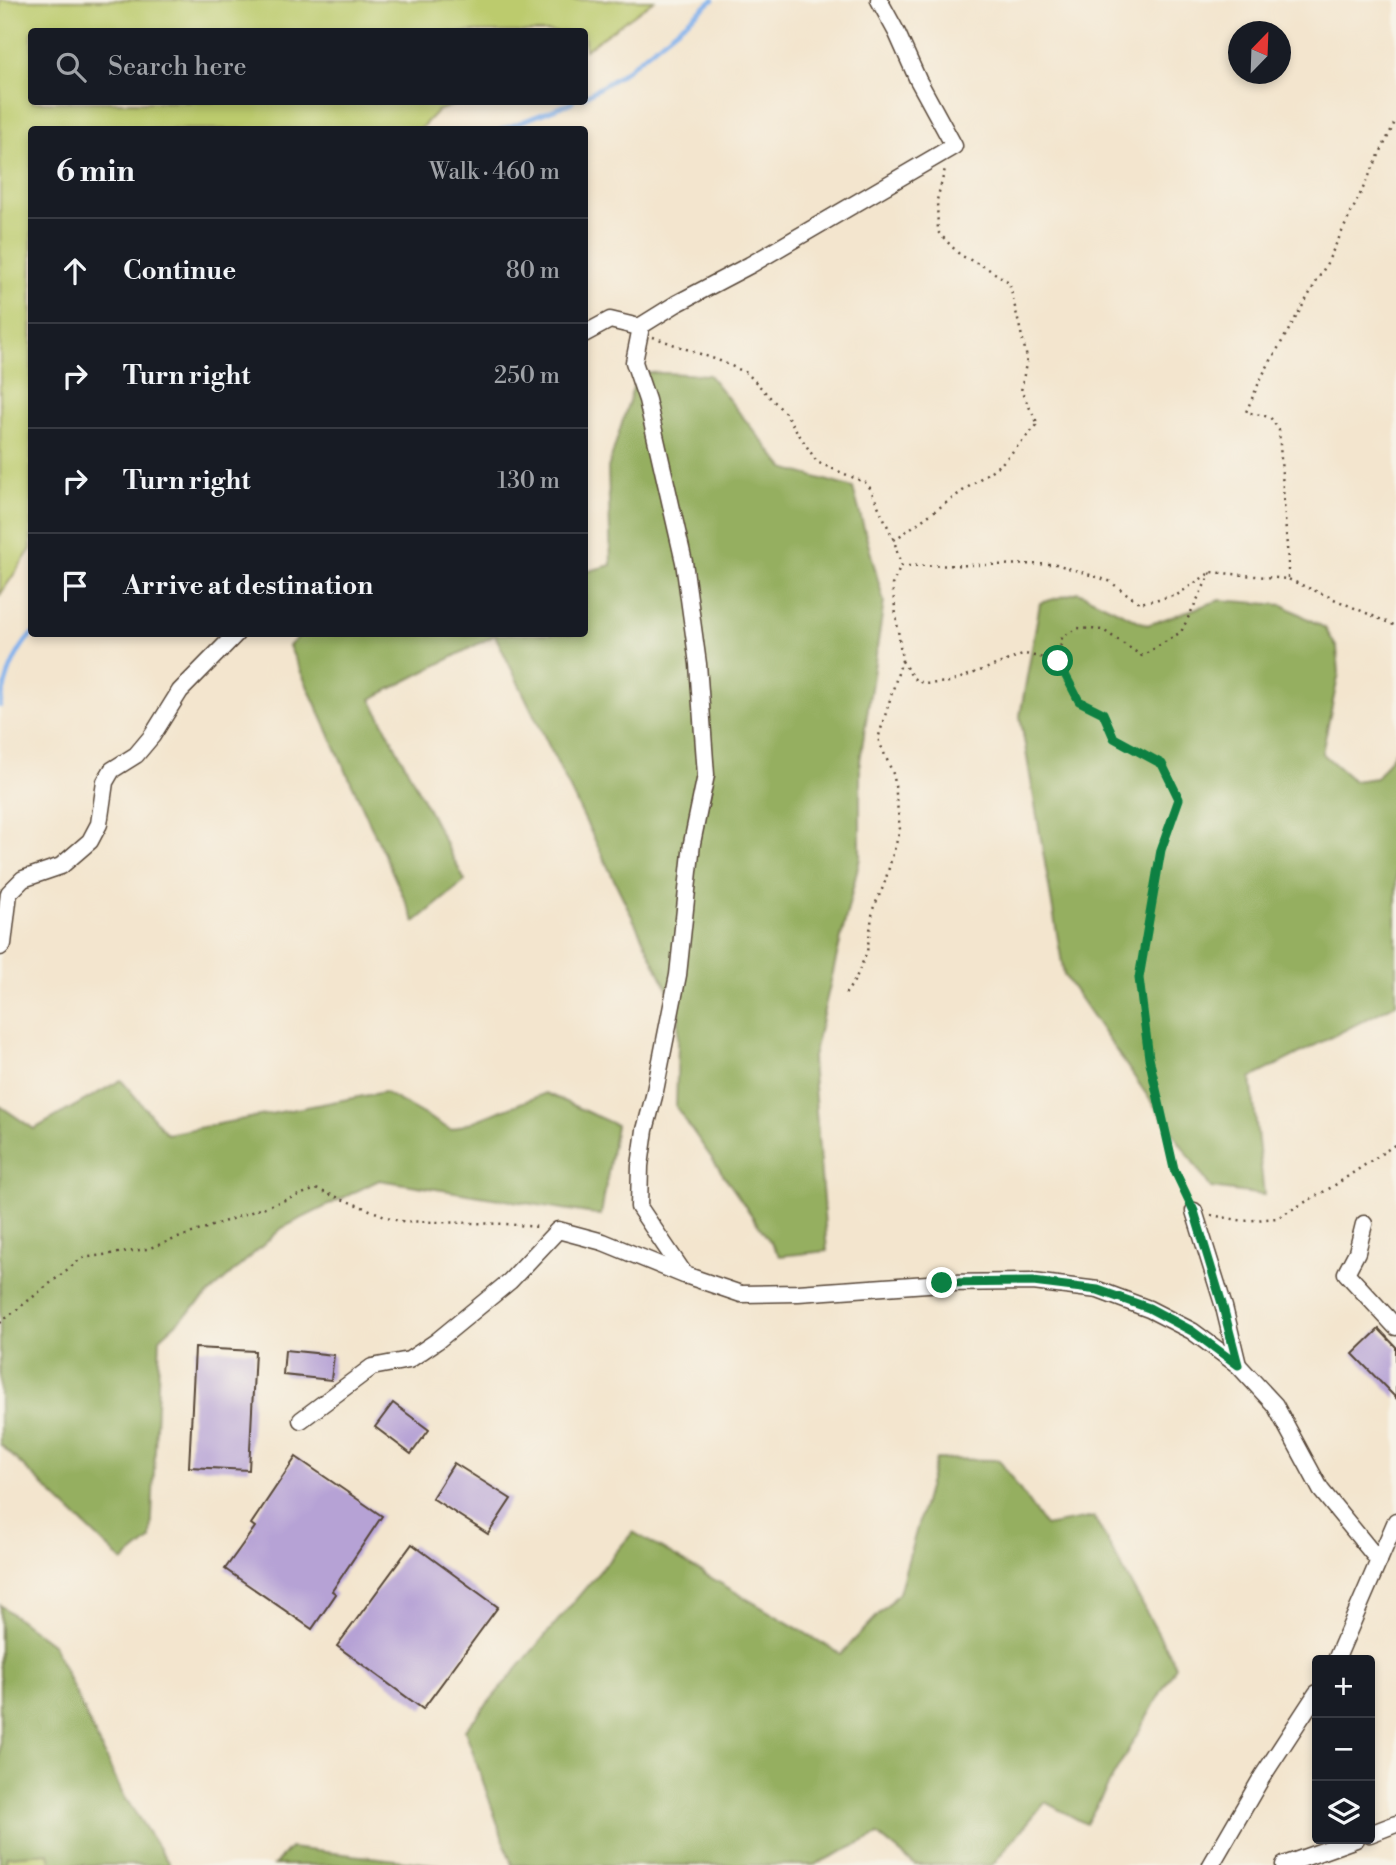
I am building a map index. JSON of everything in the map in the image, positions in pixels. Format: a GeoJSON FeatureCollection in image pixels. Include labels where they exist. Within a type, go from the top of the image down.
{"type":"FeatureCollection","features":[{"type":"Feature","properties":{"kind":"street"},"geometry":{"type":"LineString","coordinates":[[685,1275],[639,1207],[640,1166],[678,975],[692,843],[706,775],[698,664],[684,562],[647,400],[634,362],[640,330],[676,304],[750,265],[954,146],[879,0]]}},
{"type":"Feature","properties":{"kind":"street"},"geometry":{"type":"LineString","coordinates":[[588,332],[610,320],[640,330]]}},
{"type":"Feature","properties":{"kind":"street"},"geometry":{"type":"LineString","coordinates":[[0,947],[3,944],[9,892],[23,879],[61,866],[89,841],[99,824],[105,782],[112,770],[136,755],[152,736],[180,691],[233,637]]}},
{"type":"Feature","properties":{"kind":"street"},"geometry":{"type":"LineString","coordinates":[[1194,1211],[1238,1365]]}},
{"type":"Feature","properties":{"kind":"street"},"geometry":{"type":"LineString","coordinates":[[1364,1224],[1357,1252],[1346,1273],[1396,1327]]}},
{"type":"Feature","properties":{"kind":"street"},"geometry":{"type":"LineString","coordinates":[[301,1420],[372,1367],[409,1360],[437,1341],[510,1281],[558,1230],[603,1242],[741,1294],[798,1293],[942,1283],[1033,1282],[1098,1290],[1149,1308],[1192,1331],[1238,1365],[1275,1405],[1321,1490],[1379,1560]]}},
{"type":"Feature","properties":{"kind":"street"},"geometry":{"type":"LineString","coordinates":[[1338,1655],[1396,1521]]}},
{"type":"Feature","properties":{"kind":"street"},"geometry":{"type":"LineString","coordinates":[[1215,1864],[1262,1777],[1312,1701]]}},
{"type":"Feature","properties":{"kind":"street"},"geometry":{"type":"LineString","coordinates":[[1375,1832],[1396,1824]]}},
{"type":"Feature","properties":{"kind":"street"},"geometry":{"type":"LineString","coordinates":[[1284,1865],[1342,1844]]}},
{"type":"Feature","properties":{"kind":"path"},"geometry":{"type":"LineString","coordinates":[[1288,579],[1279,430],[1270,416],[1246,412],[1262,376],[1325,267],[1396,120]]}},
{"type":"Feature","properties":{"kind":"path"},"geometry":{"type":"LineString","coordinates":[[894,540],[1002,463],[1038,424],[1021,391],[1027,358],[1009,282],[960,255],[938,233],[937,200],[941,179],[954,146]]}},
{"type":"Feature","properties":{"kind":"path"},"geometry":{"type":"LineString","coordinates":[[640,330],[747,373],[785,412],[817,462],[868,484],[894,540],[901,566],[892,585],[902,660],[878,739],[894,776],[900,830],[884,885],[873,909],[867,952],[855,980],[844,996]]}},
{"type":"Feature","properties":{"kind":"path"},"geometry":{"type":"LineString","coordinates":[[901,566],[1056,564],[1109,581],[1140,603],[1177,595],[1211,572],[1288,579],[1396,625]]}},
{"type":"Feature","properties":{"kind":"path"},"geometry":{"type":"LineString","coordinates":[[1211,572],[1181,632],[1142,656],[1103,630],[1078,628],[1062,637],[1058,661],[1079,701],[1103,713],[1114,738],[1162,764],[1179,799],[1161,850],[1139,978],[1149,1058],[1174,1169],[1194,1211],[1244,1221],[1277,1217],[1332,1186],[1396,1144]]}},
{"type":"Feature","properties":{"kind":"path"},"geometry":{"type":"LineString","coordinates":[[902,660],[914,678],[924,684],[950,682],[1025,654],[1058,661]]}},
{"type":"Feature","properties":{"kind":"path"},"geometry":{"type":"LineString","coordinates":[[0,1323],[82,1258],[147,1249],[316,1189],[398,1222],[506,1224],[558,1230]]}},
{"type":"Feature","properties":{"kind":"green space"},"geometry":{"type":"Polygon","coordinates":[[[0,0],[654,0],[588,48],[588,28],[28,28],[28,105],[454,105],[437,111],[423,126],[28,126],[28,553],[0,595],[0,0]]]}},
{"type":"Feature","properties":{"kind":"green space"},"geometry":{"type":"Polygon","coordinates":[[[638,372],[709,375],[784,468],[853,488],[884,602],[860,761],[860,858],[812,1061],[827,1251],[780,1256],[676,1107],[679,1013],[496,637],[588,637],[588,571],[611,565],[608,468],[638,372]]]}},
{"type":"Feature","properties":{"kind":"green space"},"geometry":{"type":"Polygon","coordinates":[[[1078,592],[1147,625],[1220,600],[1283,605],[1325,628],[1337,648],[1339,673],[1322,753],[1354,781],[1376,778],[1396,750],[1396,1004],[1251,1078],[1264,1195],[1211,1188],[1064,975],[1020,716],[1040,603],[1078,592]]]}},
{"type":"Feature","properties":{"kind":"green space"},"geometry":{"type":"Polygon","coordinates":[[[298,637],[491,637],[371,699],[465,881],[415,922],[289,646],[298,637]]]}},
{"type":"Feature","properties":{"kind":"green space"},"geometry":{"type":"Polygon","coordinates":[[[121,1080],[167,1134],[384,1092],[451,1130],[546,1093],[616,1125],[601,1215],[379,1180],[282,1228],[160,1338],[151,1539],[123,1562],[0,1444],[0,1106],[34,1129],[121,1080]]]}},
{"type":"Feature","properties":{"kind":"green space"},"geometry":{"type":"Polygon","coordinates":[[[936,1459],[999,1460],[1045,1526],[1094,1517],[1176,1666],[1086,1824],[1045,1802],[992,1865],[915,1865],[878,1835],[814,1865],[512,1865],[465,1730],[633,1532],[841,1654],[899,1593],[936,1459]]]}},
{"type":"Feature","properties":{"kind":"green space"},"geometry":{"type":"Polygon","coordinates":[[[0,1605],[53,1645],[122,1793],[170,1865],[52,1865],[49,1853],[7,1856],[5,1865],[0,1865],[0,1605]]]}},
{"type":"Feature","properties":{"kind":"green space"},"geometry":{"type":"Polygon","coordinates":[[[290,1848],[441,1865],[274,1865],[290,1848]]]}},
{"type":"Feature","properties":{"kind":"green space"},"geometry":{"type":"Polygon","coordinates":[[[49,1853],[52,1865],[5,1865],[6,1856],[49,1853]]]}},
{"type":"Feature","properties":{"kind":"building"},"geometry":{"type":"Polygon","coordinates":[[[1379,1329],[1396,1347],[1396,1398],[1353,1354],[1379,1329]]]}},
{"type":"Feature","properties":{"kind":"building"},"geometry":{"type":"Polygon","coordinates":[[[195,1348],[255,1351],[249,1470],[189,1467],[195,1348]]]}},
{"type":"Feature","properties":{"kind":"building"},"geometry":{"type":"Polygon","coordinates":[[[285,1350],[334,1355],[331,1380],[283,1375],[285,1350]]]}},
{"type":"Feature","properties":{"kind":"building"},"geometry":{"type":"Polygon","coordinates":[[[393,1403],[429,1430],[411,1454],[375,1427],[393,1403]]]}},
{"type":"Feature","properties":{"kind":"building"},"geometry":{"type":"Polygon","coordinates":[[[296,1457],[382,1516],[332,1591],[336,1594],[312,1629],[225,1569],[255,1527],[251,1524],[296,1457]]]}},
{"type":"Feature","properties":{"kind":"building"},"geometry":{"type":"Polygon","coordinates":[[[454,1463],[511,1499],[488,1534],[432,1498],[454,1463]]]}},
{"type":"Feature","properties":{"kind":"building"},"geometry":{"type":"Polygon","coordinates":[[[412,1544],[498,1607],[423,1709],[337,1646],[412,1544]]]}},
{"type":"Feature","properties":{"kind":"waterway"},"geometry":{"type":"LineString","coordinates":[[588,95],[619,76],[713,0]]}},
{"type":"Feature","properties":{"kind":"waterway"},"geometry":{"type":"LineString","coordinates":[[510,126],[565,105]]}},
{"type":"Feature","properties":{"kind":"waterway"},"geometry":{"type":"LineString","coordinates":[[0,706],[11,667],[29,637]]}},
{"type":"Feature","properties":{"kind":"route"},"geometry":{"type":"LineString","coordinates":[[942,1283],[1033,1282],[1098,1290],[1149,1308],[1192,1331],[1238,1365],[1194,1211],[1174,1169],[1149,1058],[1139,978],[1161,850],[1179,799],[1162,764],[1114,738],[1103,713],[1079,701],[1058,661]]}}]}
